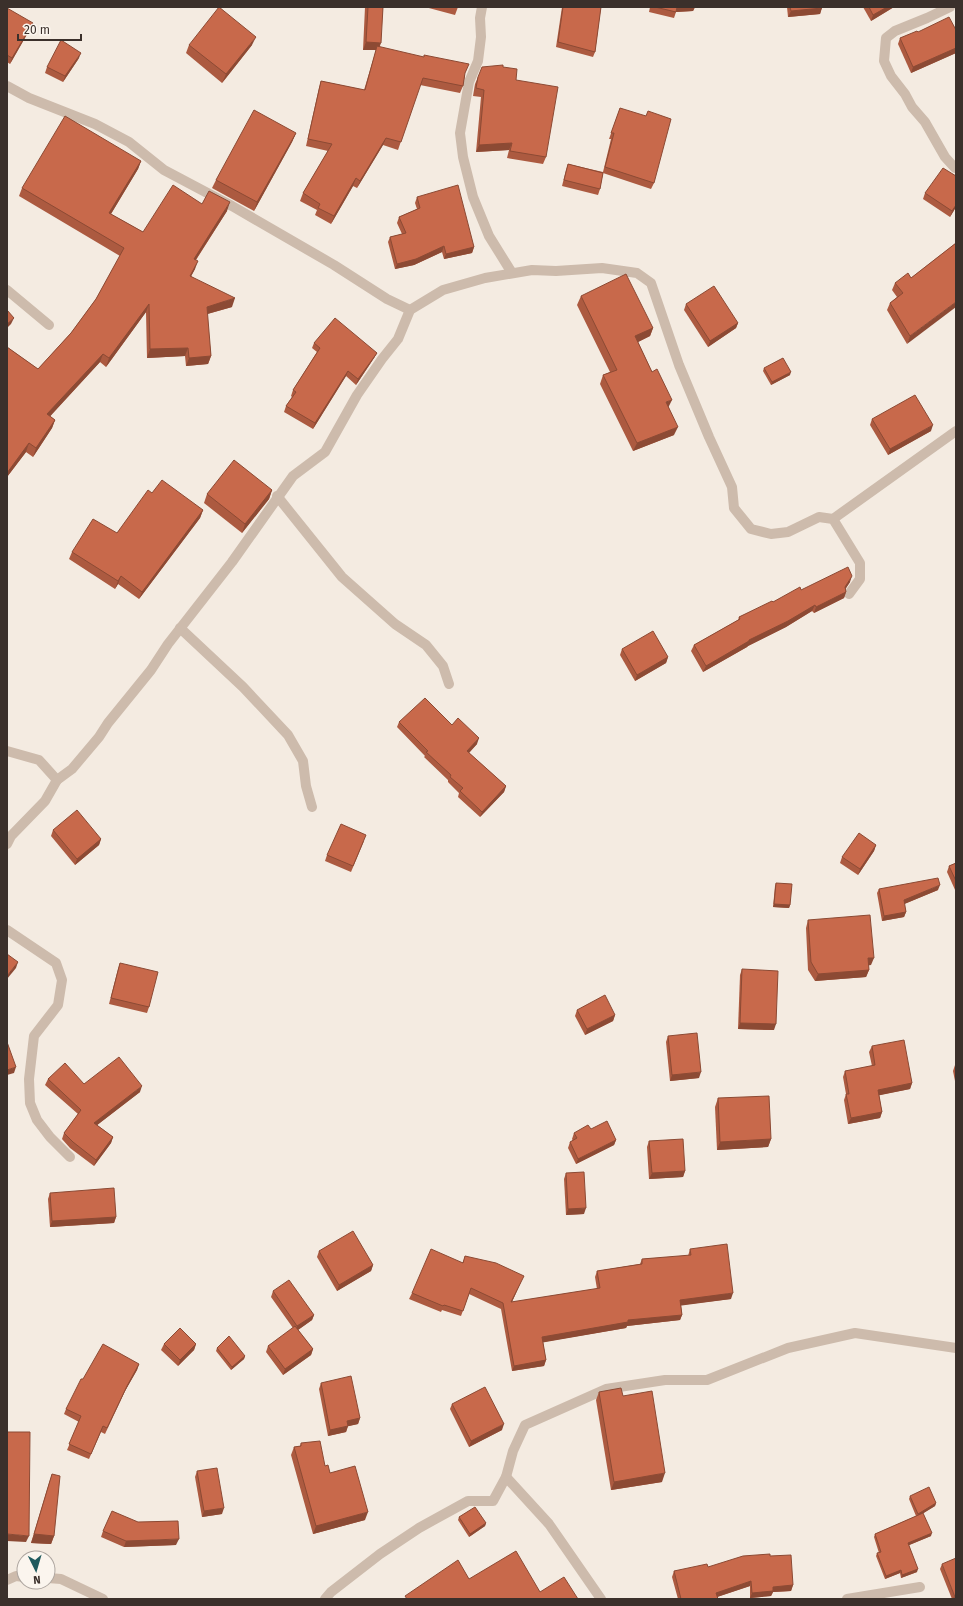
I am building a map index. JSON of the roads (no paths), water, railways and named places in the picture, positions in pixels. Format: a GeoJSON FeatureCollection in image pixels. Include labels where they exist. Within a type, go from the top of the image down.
{"type":"FeatureCollection","features":[{"type":"Feature","properties":{"kind":"street"},"geometry":{"type":"LineString","coordinates":[[482,7],[480,18],[481,37],[478,61],[469,82],[466,109],[460,132],[463,157],[474,197],[489,236],[512,274]]}},
{"type":"Feature","properties":{"kind":"street"},"geometry":{"type":"LineString","coordinates":[[950,7],[895,31],[886,38],[884,61],[891,76],[905,94],[912,107],[925,122],[945,157],[955,168]]}},
{"type":"Feature","properties":{"kind":"street"},"geometry":{"type":"LineString","coordinates":[[7,86],[29,98],[96,124],[129,142],[164,170],[232,206],[334,265],[387,299],[410,310]]}},
{"type":"Feature","properties":{"kind":"street"},"geometry":{"type":"LineString","coordinates":[[7,844],[11,836],[45,801],[57,780],[72,769],[99,737],[108,723],[151,670],[180,628],[232,562],[277,496],[293,476],[325,452],[357,395],[398,339],[410,310],[443,290],[485,278],[532,270],[602,268],[637,273],[651,283],[679,365],[732,487],[734,508],[751,529],[770,534],[788,532],[819,517],[833,520],[860,563],[860,579],[849,594]]}},
{"type":"Feature","properties":{"kind":"street"},"geometry":{"type":"LineString","coordinates":[[7,290],[49,325]]}},
{"type":"Feature","properties":{"kind":"street"},"geometry":{"type":"LineString","coordinates":[[833,520],[956,431]]}},
{"type":"Feature","properties":{"kind":"street"},"geometry":{"type":"LineString","coordinates":[[277,496],[342,577],[395,624],[426,645],[443,666],[449,684]]}},
{"type":"Feature","properties":{"kind":"street"},"geometry":{"type":"LineString","coordinates":[[180,628],[243,686],[288,734],[303,761],[306,786],[312,807]]}},
{"type":"Feature","properties":{"kind":"street"},"geometry":{"type":"LineString","coordinates":[[7,751],[39,760],[57,780]]}},
{"type":"Feature","properties":{"kind":"street"},"geometry":{"type":"LineString","coordinates":[[7,930],[56,963],[62,980],[58,1005],[34,1036],[29,1079],[30,1103],[37,1120],[50,1137],[70,1157]]}},
{"type":"Feature","properties":{"kind":"street"},"geometry":{"type":"LineString","coordinates":[[325,1599],[380,1554],[419,1528],[468,1501],[493,1501],[506,1477],[514,1451],[525,1425],[606,1388],[665,1380],[707,1380],[788,1348],[855,1333],[956,1349]]}},
{"type":"Feature","properties":{"kind":"street"},"geometry":{"type":"LineString","coordinates":[[506,1477],[549,1524],[601,1599]]}},
{"type":"Feature","properties":{"kind":"street"},"geometry":{"type":"LineString","coordinates":[[56,1579],[61,1579],[103,1599]]}},
{"type":"Feature","properties":{"kind":"street"},"geometry":{"type":"LineString","coordinates":[[847,1599],[920,1587]]}}]}
